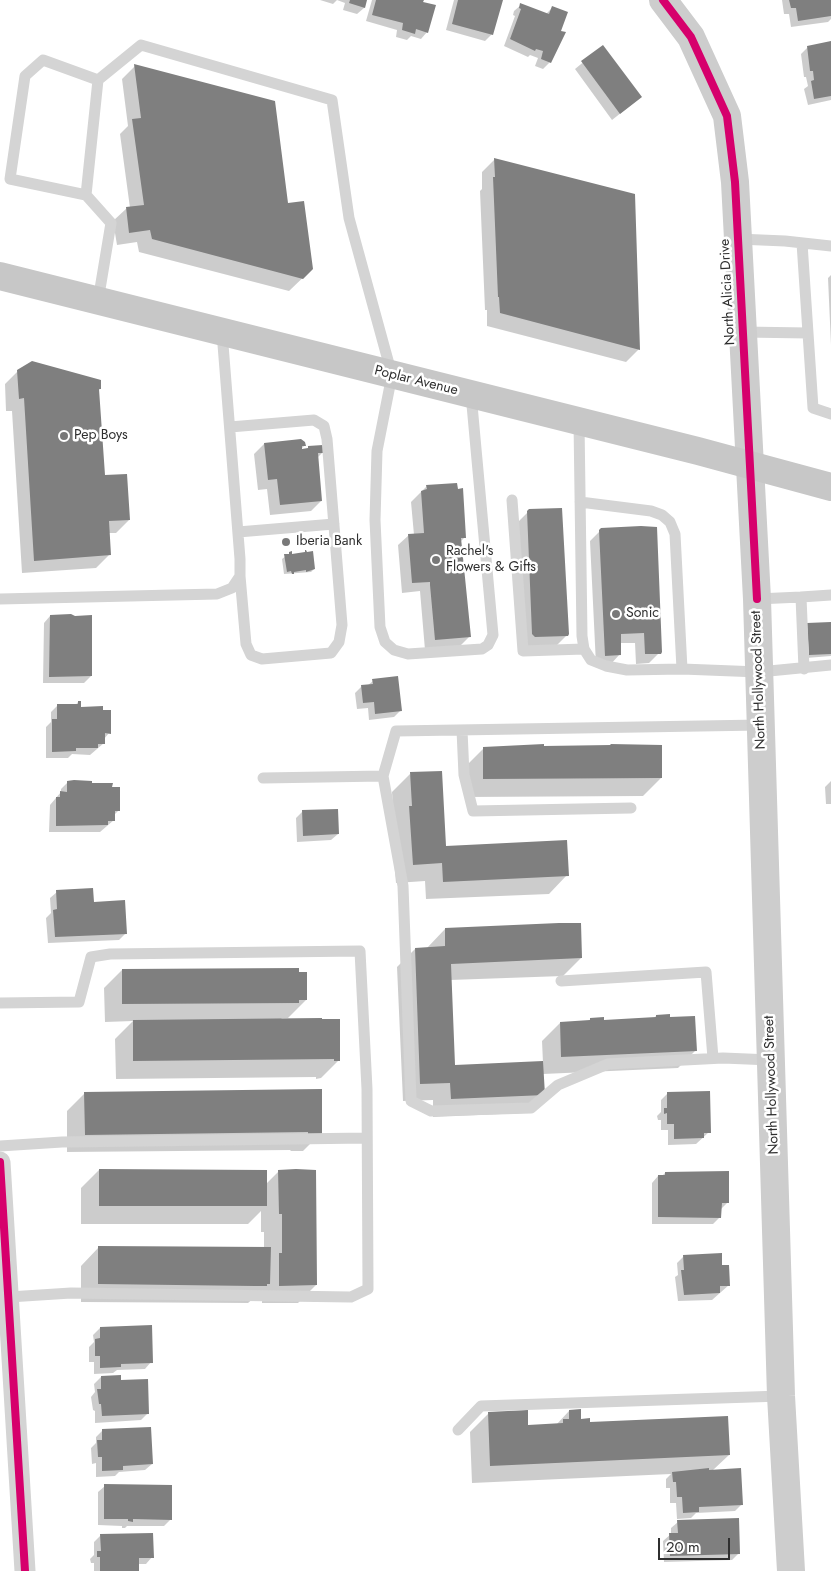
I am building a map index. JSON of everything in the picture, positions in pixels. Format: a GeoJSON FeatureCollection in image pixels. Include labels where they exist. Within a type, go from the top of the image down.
{"type":"FeatureCollection","features":[{"type":"Feature","properties":{"kind":"main road","name":"North Alicia Drive"},"geometry":{"type":"LineString","coordinates":[[663,0],[691,37],[727,116],[735,182],[757,599]]}},
{"type":"Feature","properties":{"kind":"main road","name":"Poplar Avenue"},"geometry":{"type":"LineString","coordinates":[[0,276],[471,394],[831,487]]}},
{"type":"Feature","properties":{"kind":"main road","name":"North Hollywood Street"},"geometry":{"type":"LineString","coordinates":[[757,599],[781,1396],[791,1571]]}},
{"type":"Feature","properties":{"kind":"street"},"geometry":{"type":"LineString","coordinates":[[0,1163],[10,1297],[25,1571]]}},
{"type":"Feature","properties":{"kind":"lane"},"geometry":{"type":"LineString","coordinates":[[86,195],[98,80],[141,45],[332,100],[349,218],[392,375],[377,451],[375,520],[380,627],[385,642],[394,650],[408,654],[482,649],[488,645],[493,635],[471,394]]}},
{"type":"Feature","properties":{"kind":"lane"},"geometry":{"type":"LineString","coordinates":[[98,80],[43,60],[25,76],[5,178],[86,195],[111,223],[98,301]]}},
{"type":"Feature","properties":{"kind":"lane"},"geometry":{"type":"LineString","coordinates":[[738,239],[802,242],[831,246]]}},
{"type":"Feature","properties":{"kind":"lane"},"geometry":{"type":"LineString","coordinates":[[802,242],[813,408],[831,414]]}},
{"type":"Feature","properties":{"kind":"lane"},"geometry":{"type":"LineString","coordinates":[[222,332],[246,644],[251,655],[262,659],[331,653],[339,642],[342,625],[327,439],[324,426],[314,420],[230,426]]}},
{"type":"Feature","properties":{"kind":"lane"},"geometry":{"type":"LineString","coordinates":[[742,332],[808,333]]}},
{"type":"Feature","properties":{"kind":"lane"},"geometry":{"type":"LineString","coordinates":[[579,422],[582,636],[584,649],[591,660],[606,666],[627,670],[682,669],[759,672],[831,665]]}},
{"type":"Feature","properties":{"kind":"lane"},"geometry":{"type":"LineString","coordinates":[[512,500],[523,652],[584,649]]}},
{"type":"Feature","properties":{"kind":"lane"},"geometry":{"type":"LineString","coordinates":[[580,502],[651,511],[662,515],[670,522],[675,534],[682,669]]}},
{"type":"Feature","properties":{"kind":"lane"},"geometry":{"type":"LineString","coordinates":[[238,532],[334,524]]}},
{"type":"Feature","properties":{"kind":"lane"},"geometry":{"type":"LineString","coordinates":[[0,599],[217,594],[232,588],[240,576]]}},
{"type":"Feature","properties":{"kind":"lane"},"geometry":{"type":"LineString","coordinates":[[757,599],[831,595]]}},
{"type":"Feature","properties":{"kind":"lane"},"geometry":{"type":"LineString","coordinates":[[801,597],[804,669]]}},
{"type":"Feature","properties":{"kind":"lane"},"geometry":{"type":"LineString","coordinates":[[760,725],[396,731],[383,776],[403,886],[411,1101],[431,1111],[531,1108],[558,1085],[608,1064],[713,1058],[771,1060]]}},
{"type":"Feature","properties":{"kind":"lane"},"geometry":{"type":"LineString","coordinates":[[462,730],[464,775],[473,811],[631,808]]}},
{"type":"Feature","properties":{"kind":"lane"},"geometry":{"type":"LineString","coordinates":[[263,778],[383,776]]}},
{"type":"Feature","properties":{"kind":"lane"},"geometry":{"type":"LineString","coordinates":[[0,1003],[79,1002],[91,957],[110,954],[360,951],[367,1089],[368,1289],[351,1297],[71,1293],[10,1297]]}},
{"type":"Feature","properties":{"kind":"lane"},"geometry":{"type":"LineString","coordinates":[[562,981],[706,972],[713,1058]]}},
{"type":"Feature","properties":{"kind":"lane"},"geometry":{"type":"LineString","coordinates":[[0,1146],[62,1142],[367,1138]]}},
{"type":"Feature","properties":{"kind":"lane"},"geometry":{"type":"LineString","coordinates":[[458,1430],[480,1406],[781,1396]]}},
{"type":"Feature","properties":{"kind":"building"},"geometry":{"type":"Polygon","coordinates":[[[350,0],[367,0],[365,8],[349,3],[350,0]]]}},
{"type":"Feature","properties":{"kind":"building"},"geometry":{"type":"Polygon","coordinates":[[[376,0],[424,0],[423,2],[436,5],[428,33],[416,29],[415,34],[402,30],[403,23],[372,15],[376,0]]]}},
{"type":"Feature","properties":{"kind":"building"},"geometry":{"type":"Polygon","coordinates":[[[458,0],[503,0],[493,35],[452,24],[458,0]]]}},
{"type":"Feature","properties":{"kind":"building"},"geometry":{"type":"Polygon","coordinates":[[[789,0],[831,0],[831,16],[798,21],[796,8],[791,8],[789,0]]]}},
{"type":"Feature","properties":{"kind":"building"},"geometry":{"type":"Polygon","coordinates":[[[520,3],[549,14],[552,6],[568,12],[561,31],[566,32],[551,63],[541,59],[543,51],[536,49],[535,51],[510,39],[521,9],[519,8],[520,3]]]}},
{"type":"Feature","properties":{"kind":"building"},"geometry":{"type":"Polygon","coordinates":[[[831,41],[831,96],[814,99],[811,81],[814,80],[813,71],[810,71],[807,46],[831,41]]]}},
{"type":"Feature","properties":{"kind":"building"},"geometry":{"type":"Polygon","coordinates":[[[603,45],[642,97],[620,114],[581,61],[603,45]]]}},
{"type":"Feature","properties":{"kind":"building"},"geometry":{"type":"Polygon","coordinates":[[[134,64],[275,101],[288,203],[304,201],[313,269],[303,279],[152,239],[150,230],[129,233],[126,207],[144,205],[132,119],[141,118],[134,64]]]}},
{"type":"Feature","properties":{"kind":"building"},"geometry":{"type":"Polygon","coordinates":[[[494,158],[635,194],[640,350],[500,313],[493,177],[495,177],[494,158]]]}},
{"type":"Feature","properties":{"kind":"building","name":"Pep Boys"},"geometry":{"type":"Polygon","coordinates":[[[32,361],[101,380],[101,389],[99,389],[105,475],[127,474],[130,520],[109,521],[111,555],[34,561],[24,398],[19,399],[17,370],[32,361]]]}},
{"type":"Feature","properties":{"kind":"building"},"geometry":{"type":"Polygon","coordinates":[[[301,439],[305,442],[306,446],[302,446],[302,449],[308,448],[308,446],[323,445],[324,453],[318,453],[322,501],[280,505],[277,479],[268,480],[264,443],[301,439]]]}},
{"type":"Feature","properties":{"kind":"building","name":"Rachel's Flowers & Gifts"},"geometry":{"type":"Polygon","coordinates":[[[457,483],[458,489],[463,488],[466,538],[461,538],[471,637],[435,640],[430,582],[412,583],[408,534],[424,533],[421,491],[427,489],[426,485],[457,483]]]}},
{"type":"Feature","properties":{"kind":"building"},"geometry":{"type":"Polygon","coordinates":[[[562,508],[569,634],[568,636],[535,637],[532,634],[527,511],[529,509],[562,508]]]}},
{"type":"Feature","properties":{"kind":"building"},"geometry":{"type":"Polygon","coordinates":[[[657,527],[662,652],[661,654],[645,654],[644,633],[621,634],[621,655],[605,656],[599,530],[601,528],[657,527]]]}},
{"type":"Feature","properties":{"kind":"building"},"geometry":{"type":"Polygon","coordinates":[[[305,550],[307,552],[313,551],[315,569],[306,572],[306,570],[294,572],[294,574],[291,571],[287,572],[284,554],[289,554],[292,551],[292,554],[305,552],[305,550]]]}},
{"type":"Feature","properties":{"kind":"building"},"geometry":{"type":"Polygon","coordinates":[[[71,614],[75,616],[92,615],[92,676],[49,677],[50,615],[71,614]]]}},
{"type":"Feature","properties":{"kind":"building"},"geometry":{"type":"Polygon","coordinates":[[[831,622],[831,654],[809,655],[807,623],[831,622]]]}},
{"type":"Feature","properties":{"kind":"building"},"geometry":{"type":"Polygon","coordinates":[[[398,676],[402,711],[375,714],[374,702],[363,703],[361,685],[373,684],[372,679],[398,676]]]}},
{"type":"Feature","properties":{"kind":"building"},"geometry":{"type":"Polygon","coordinates":[[[78,701],[81,701],[81,707],[103,706],[103,710],[111,710],[111,734],[105,733],[105,744],[98,744],[98,748],[76,748],[76,751],[52,752],[52,719],[57,719],[57,704],[78,704],[78,701]]]}},
{"type":"Feature","properties":{"kind":"building"},"geometry":{"type":"Polygon","coordinates":[[[544,744],[544,746],[662,745],[662,778],[483,779],[483,747],[544,744]]]}},
{"type":"Feature","properties":{"kind":"building"},"geometry":{"type":"Polygon","coordinates":[[[442,771],[446,846],[567,840],[569,876],[443,882],[442,863],[413,865],[409,806],[412,806],[410,772],[442,771]]]}},
{"type":"Feature","properties":{"kind":"building"},"geometry":{"type":"Polygon","coordinates":[[[67,781],[92,781],[92,783],[113,783],[112,787],[120,787],[120,811],[115,811],[115,821],[108,821],[108,825],[56,826],[56,797],[60,797],[60,791],[67,792],[67,781]]]}},
{"type":"Feature","properties":{"kind":"building"},"geometry":{"type":"Polygon","coordinates":[[[338,809],[339,834],[303,836],[302,810],[338,809]]]}},
{"type":"Feature","properties":{"kind":"building"},"geometry":{"type":"Polygon","coordinates":[[[93,888],[94,902],[125,900],[127,934],[55,937],[53,910],[57,909],[56,890],[93,888]]]}},
{"type":"Feature","properties":{"kind":"building"},"geometry":{"type":"Polygon","coordinates":[[[581,923],[582,958],[451,964],[455,1065],[543,1061],[545,1095],[451,1099],[450,1083],[420,1084],[415,948],[445,946],[445,928],[581,923]]]}},
{"type":"Feature","properties":{"kind":"building"},"geometry":{"type":"Polygon","coordinates":[[[299,968],[299,972],[307,972],[307,1000],[299,1000],[299,1003],[122,1004],[122,969],[299,968]]]}},
{"type":"Feature","properties":{"kind":"building"},"geometry":{"type":"Polygon","coordinates":[[[670,1014],[670,1017],[695,1016],[697,1051],[561,1057],[560,1022],[604,1017],[604,1020],[656,1017],[656,1015],[670,1014]]]}},
{"type":"Feature","properties":{"kind":"building"},"geometry":{"type":"Polygon","coordinates":[[[340,1019],[340,1061],[334,1061],[334,1059],[133,1061],[133,1020],[340,1019]]]}},
{"type":"Feature","properties":{"kind":"building"},"geometry":{"type":"Polygon","coordinates":[[[322,1089],[322,1134],[308,1134],[308,1132],[85,1135],[84,1092],[322,1089]]]}},
{"type":"Feature","properties":{"kind":"building"},"geometry":{"type":"Polygon","coordinates":[[[710,1091],[711,1133],[704,1133],[704,1138],[674,1139],[674,1124],[667,1124],[667,1113],[664,1114],[664,1108],[667,1108],[667,1092],[710,1091]]]}},
{"type":"Feature","properties":{"kind":"building"},"geometry":{"type":"Polygon","coordinates":[[[99,1169],[267,1170],[267,1206],[99,1206],[99,1169]]]}},
{"type":"Feature","properties":{"kind":"building"},"geometry":{"type":"Polygon","coordinates":[[[278,1170],[316,1170],[317,1285],[279,1286],[279,1253],[282,1253],[282,1214],[279,1214],[278,1170]]]}},
{"type":"Feature","properties":{"kind":"building"},"geometry":{"type":"Polygon","coordinates":[[[729,1171],[729,1203],[722,1203],[721,1218],[658,1217],[658,1175],[665,1175],[665,1172],[729,1171]]]}},
{"type":"Feature","properties":{"kind":"building"},"geometry":{"type":"Polygon","coordinates":[[[98,1246],[271,1247],[270,1284],[267,1284],[267,1286],[254,1286],[98,1284],[98,1246]]]}},
{"type":"Feature","properties":{"kind":"building"},"geometry":{"type":"Polygon","coordinates":[[[722,1253],[722,1265],[729,1265],[730,1286],[720,1286],[720,1293],[684,1295],[681,1270],[684,1270],[683,1255],[722,1253]]]}},
{"type":"Feature","properties":{"kind":"building"},"geometry":{"type":"Polygon","coordinates":[[[152,1325],[153,1363],[121,1364],[121,1367],[100,1368],[100,1356],[95,1356],[95,1339],[100,1338],[100,1327],[152,1325]]]}},
{"type":"Feature","properties":{"kind":"building"},"geometry":{"type":"Polygon","coordinates":[[[121,1375],[121,1380],[148,1379],[149,1414],[102,1416],[97,1389],[101,1389],[101,1376],[121,1375]]]}},
{"type":"Feature","properties":{"kind":"building"},"geometry":{"type":"Polygon","coordinates":[[[581,1409],[581,1419],[590,1418],[590,1422],[728,1416],[730,1455],[490,1466],[488,1412],[528,1410],[528,1425],[563,1423],[563,1419],[569,1419],[569,1410],[581,1409]]]}},
{"type":"Feature","properties":{"kind":"building"},"geometry":{"type":"Polygon","coordinates":[[[151,1427],[153,1464],[123,1466],[123,1470],[102,1471],[102,1457],[98,1457],[97,1440],[102,1440],[102,1429],[151,1427]]]}},
{"type":"Feature","properties":{"kind":"building"},"geometry":{"type":"Polygon","coordinates":[[[709,1468],[709,1470],[741,1468],[743,1505],[699,1507],[699,1512],[683,1513],[682,1497],[677,1497],[676,1482],[673,1482],[672,1472],[709,1468]]]}},
{"type":"Feature","properties":{"kind":"building"},"geometry":{"type":"Polygon","coordinates":[[[104,1484],[172,1485],[172,1520],[133,1519],[133,1522],[128,1521],[128,1519],[104,1519],[104,1484]]]}},
{"type":"Feature","properties":{"kind":"building"},"geometry":{"type":"Polygon","coordinates":[[[739,1518],[740,1554],[670,1556],[669,1533],[678,1533],[677,1520],[739,1518]]]}},
{"type":"Feature","properties":{"kind":"building"},"geometry":{"type":"Polygon","coordinates":[[[153,1533],[154,1558],[139,1558],[139,1571],[100,1571],[100,1557],[97,1557],[97,1551],[101,1551],[100,1534],[153,1533]]]}},
{"type":"Feature","properties":{"kind":"cycle path"},"geometry":{"type":"LineString","coordinates":[[663,0],[691,37],[727,116],[735,182],[757,599]]}},
{"type":"Feature","properties":{"kind":"cycle path"},"geometry":{"type":"LineString","coordinates":[[0,1162],[25,1571]]}},
{"type":"Feature","properties":{"kind":"place","name":"Pep Boys"},"geometry":{"type":"Point","coordinates":[64,436]}},
{"type":"Feature","properties":{"kind":"place","name":"Iberia Bank"},"geometry":{"type":"Point","coordinates":[286,542]}},
{"type":"Feature","properties":{"kind":"place","name":"Rachel's Flowers & Gifts"},"geometry":{"type":"Point","coordinates":[436,560]}},
{"type":"Feature","properties":{"kind":"place","name":"Sonic"},"geometry":{"type":"Point","coordinates":[616,614]}}]}
